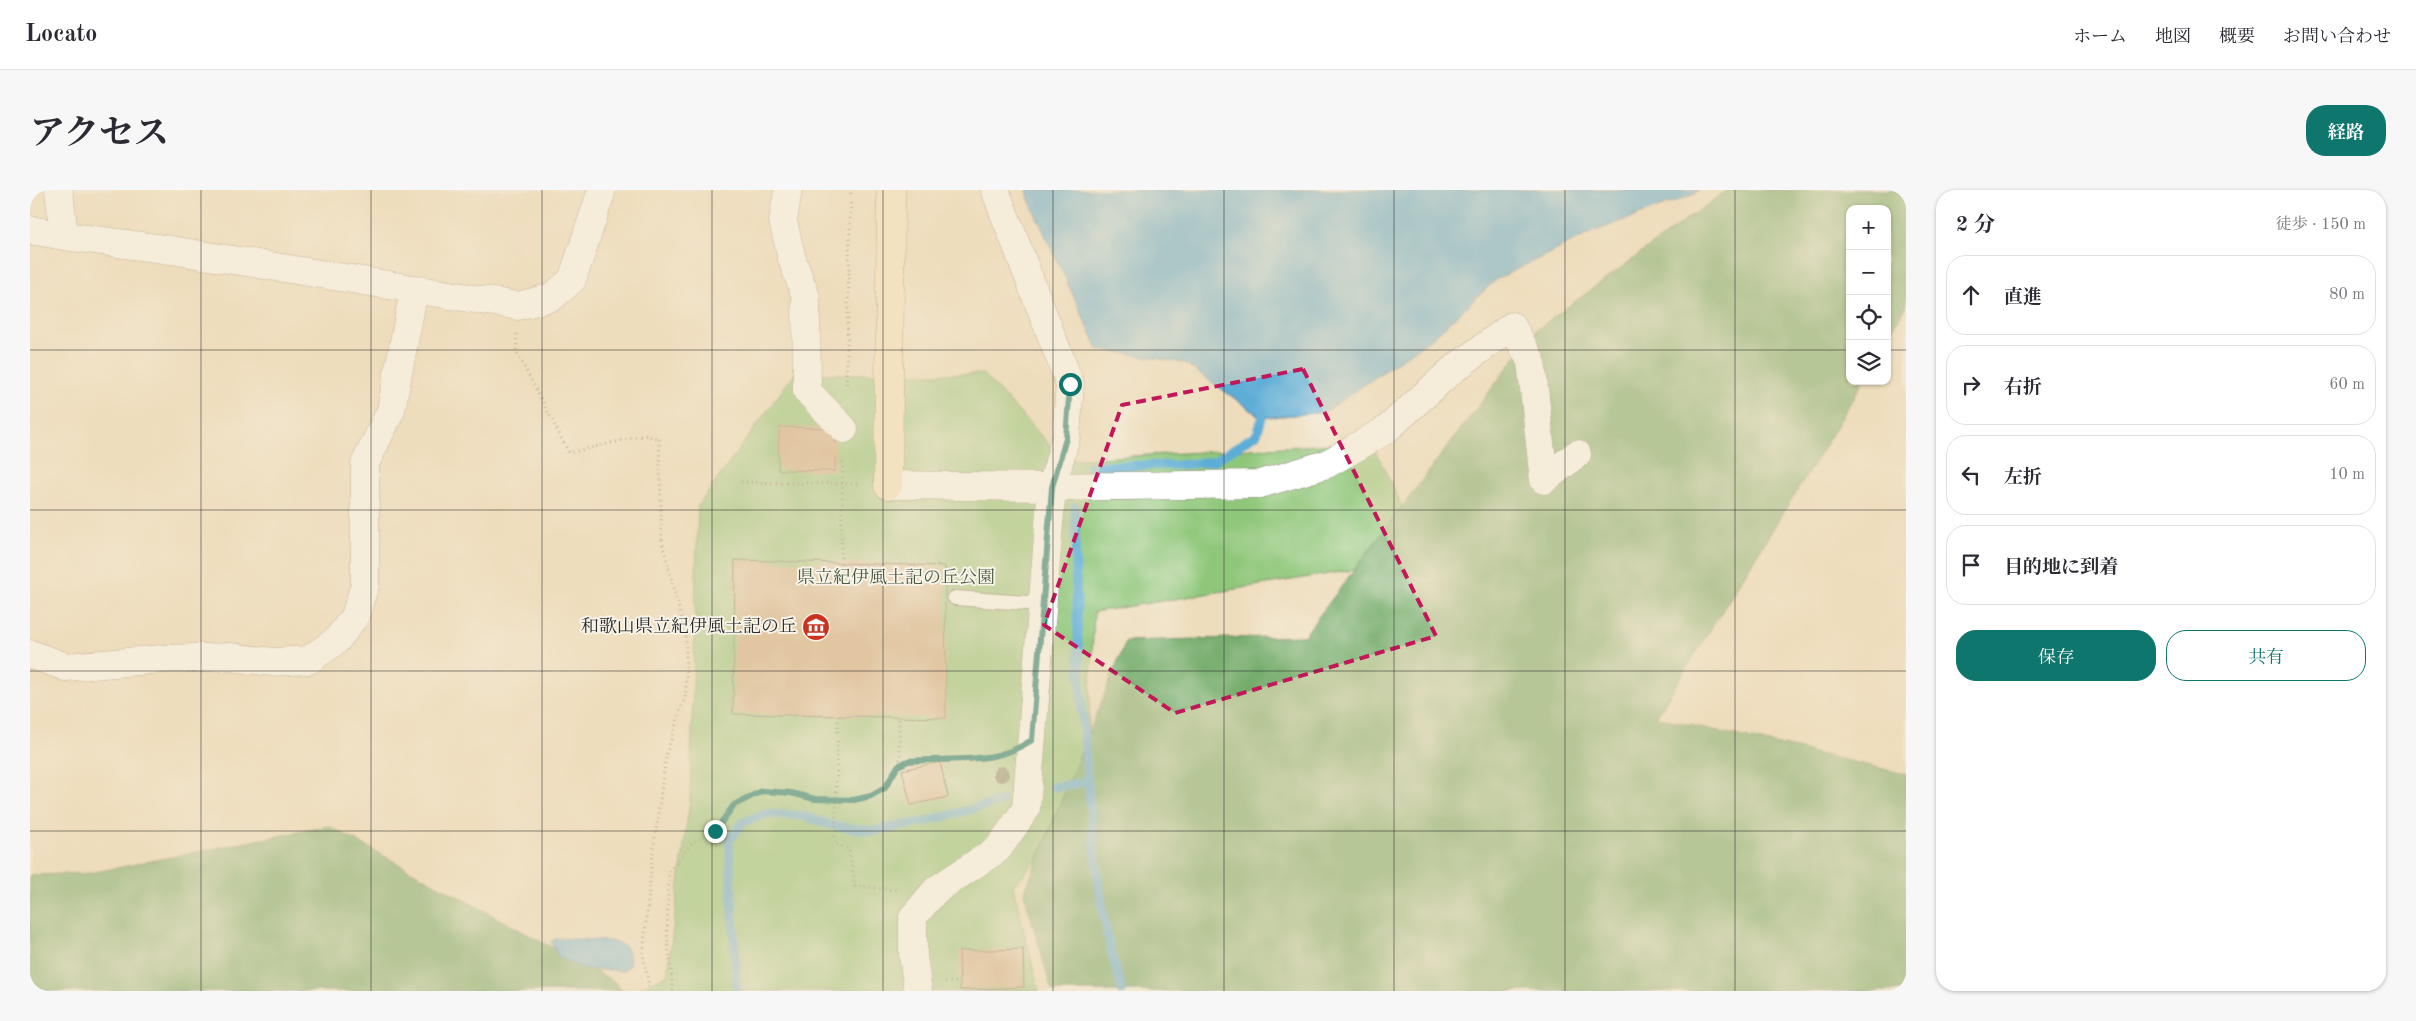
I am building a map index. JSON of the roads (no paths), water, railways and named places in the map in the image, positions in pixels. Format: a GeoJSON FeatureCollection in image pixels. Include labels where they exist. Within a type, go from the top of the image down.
{"type":"FeatureCollection","features":[{"type":"Feature","properties":{"kind":"street"},"geometry":{"type":"LineString","coordinates":[[59,190],[64,236]]}},
{"type":"Feature","properties":{"kind":"street"},"geometry":{"type":"LineString","coordinates":[[30,230],[518,306],[552,297],[572,280],[602,190]]}},
{"type":"Feature","properties":{"kind":"street"},"geometry":{"type":"LineString","coordinates":[[788,190],[784,221],[792,259],[806,297],[807,391],[844,429]]}},
{"type":"Feature","properties":{"kind":"street"},"geometry":{"type":"LineString","coordinates":[[891,190],[888,485],[1052,487],[1260,484],[1327,464],[1386,430],[1450,372],[1512,326],[1531,360],[1544,480],[1577,454]]}},
{"type":"Feature","properties":{"kind":"street"},"geometry":{"type":"LineString","coordinates":[[918,991],[912,956],[912,917],[936,890],[998,849],[1026,810],[1052,487],[1066,438],[1070,384],[995,190]]}},
{"type":"Feature","properties":{"kind":"street"},"geometry":{"type":"LineString","coordinates":[[30,654],[66,667],[211,657],[230,657],[273,662],[309,660],[337,640],[355,616],[365,585],[365,464],[391,410],[414,290]]}},
{"type":"Feature","properties":{"kind":"lane"},"geometry":{"type":"LineString","coordinates":[[955,598],[1042,604]]}},
{"type":"Feature","properties":{"kind":"water"},"geometry":{"type":"Polygon","coordinates":[[[1027,190],[1699,190],[1695,194],[1593,232],[1497,279],[1432,338],[1325,412],[1262,418],[1185,363],[1098,349],[1029,200],[1027,190]]]}},
{"type":"Feature","properties":{"kind":"water"},"geometry":{"type":"Polygon","coordinates":[[[557,938],[611,941],[625,946],[630,957],[629,966],[622,971],[584,969],[558,957],[551,942],[557,938]]]}},
{"type":"Feature","properties":{"kind":"waterway"},"geometry":{"type":"LineString","coordinates":[[1089,466],[1180,465],[1214,461],[1257,434],[1262,418]]}},
{"type":"Feature","properties":{"kind":"waterway"},"geometry":{"type":"LineString","coordinates":[[1075,507],[1076,582],[1083,731],[1096,867],[1109,945],[1122,991]]}},
{"type":"Feature","properties":{"kind":"waterway"},"geometry":{"type":"LineString","coordinates":[[1053,787],[1087,782]]}},
{"type":"Feature","properties":{"kind":"waterway"},"geometry":{"type":"LineString","coordinates":[[737,988],[729,841],[743,822],[766,814],[804,816],[830,825],[870,831],[924,822],[1002,801]]}},
{"type":"Feature","properties":{"kind":"place","name":"和歌山県立紀伊風土記の丘"},"geometry":{"type":"Point","coordinates":[816,627]}},
{"type":"Feature","properties":{"kind":"park label","name":"県立紀伊風土記の丘公園"},"geometry":{"type":"Point","coordinates":[896,578]}}]}
